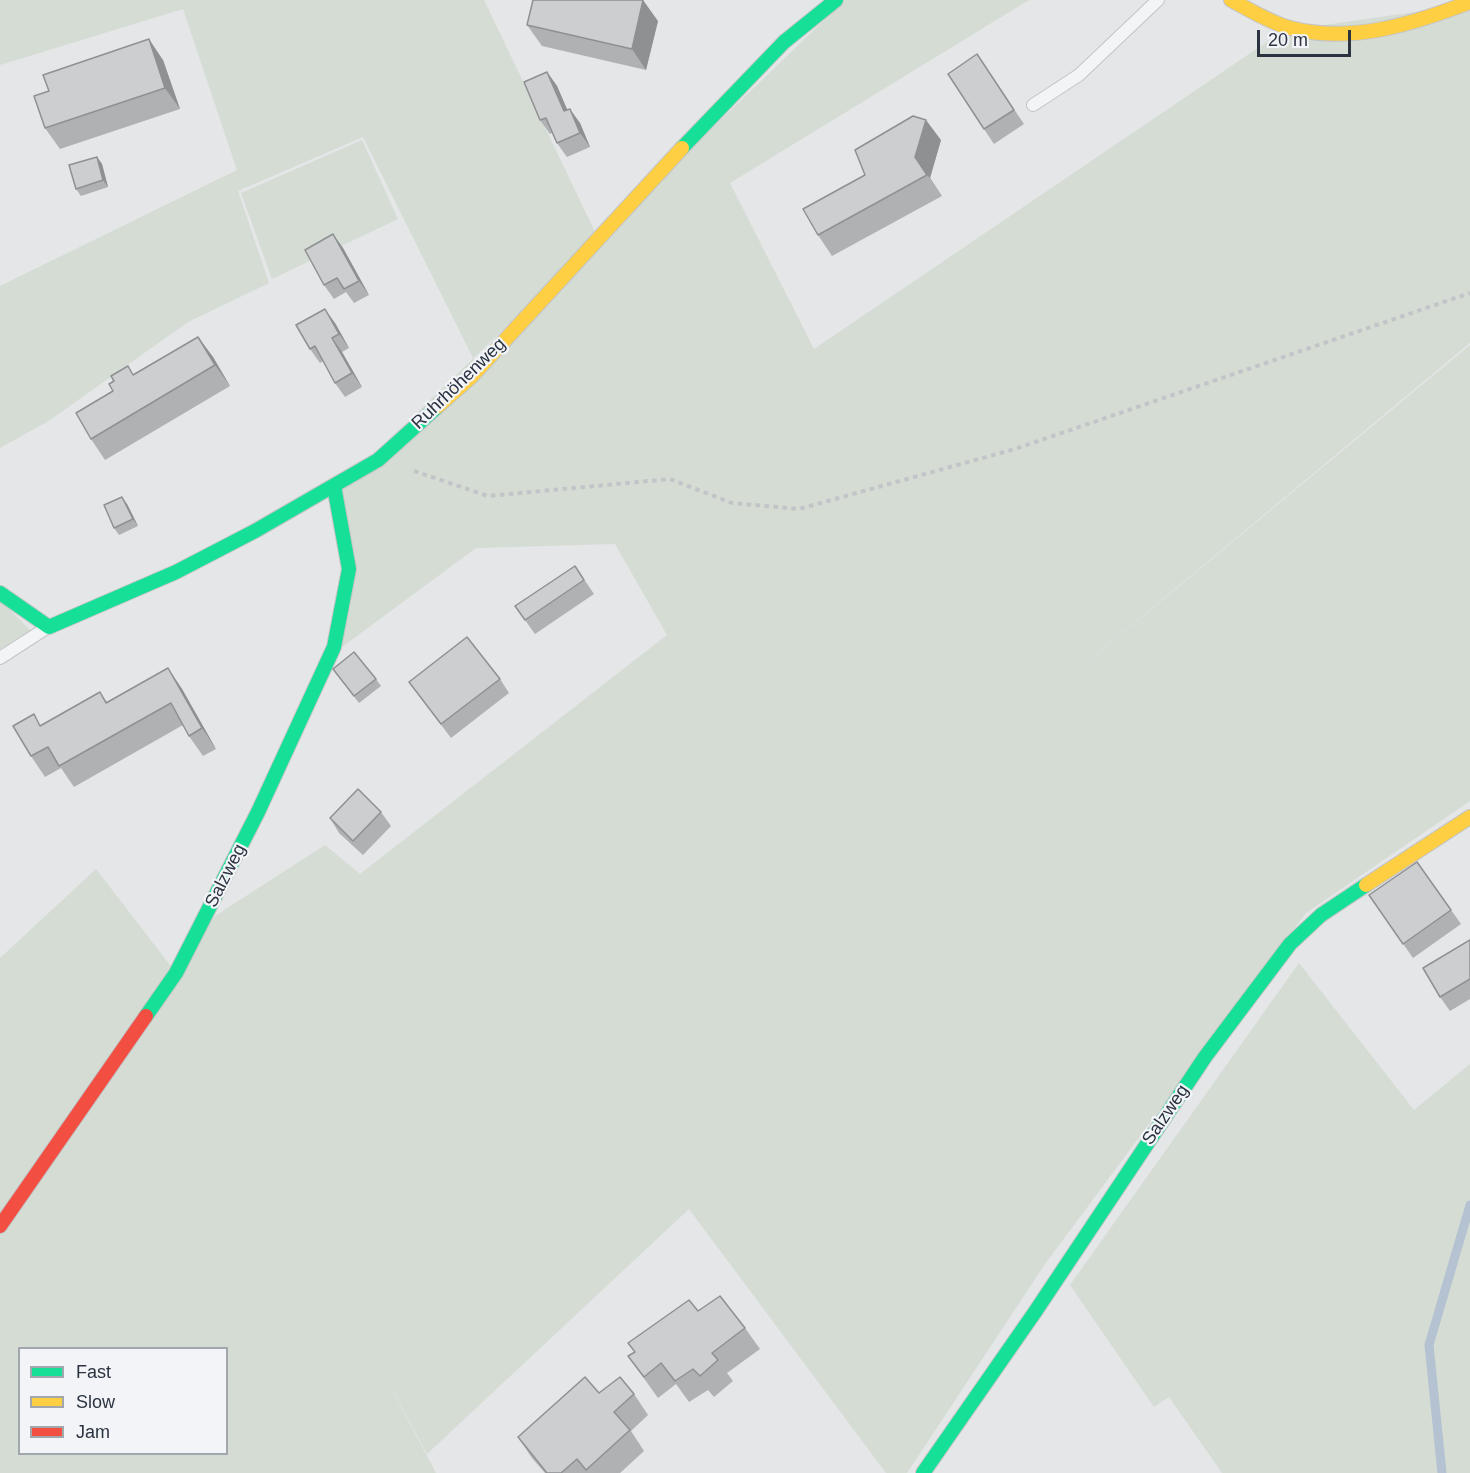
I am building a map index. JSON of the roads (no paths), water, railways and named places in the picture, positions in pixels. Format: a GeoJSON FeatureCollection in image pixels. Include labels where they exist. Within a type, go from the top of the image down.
{"type":"FeatureCollection","features":[{"type":"Feature","properties":{"kind":"street","name":"Ruhrhöhenweg"},"geometry":{"type":"LineString","coordinates":[[49,627],[176,572],[378,460],[471,377],[678,152],[784,42],[836,0]]}},
{"type":"Feature","properties":{"kind":"street"},"geometry":{"type":"LineString","coordinates":[[1231,0],[1290,28],[1331,34],[1374,32],[1422,21],[1470,2]]}},
{"type":"Feature","properties":{"kind":"street","name":"Salzweg"},"geometry":{"type":"LineString","coordinates":[[0,1226],[176,973],[258,812],[334,647],[349,569],[334,486]]}},
{"type":"Feature","properties":{"kind":"street"},"geometry":{"type":"LineString","coordinates":[[0,593],[49,627]]}},
{"type":"Feature","properties":{"kind":"street","name":"Salzweg"},"geometry":{"type":"LineString","coordinates":[[923,1473],[1035,1312],[1205,1057],[1290,944],[1322,915],[1470,817]]}},
{"type":"Feature","properties":{"kind":"lane"},"geometry":{"type":"LineString","coordinates":[[1033,105],[1079,75],[1158,0]]}},
{"type":"Feature","properties":{"kind":"lane"},"geometry":{"type":"LineString","coordinates":[[0,658],[49,627]]}},
{"type":"Feature","properties":{"kind":"waterway"},"geometry":{"type":"LineString","coordinates":[[1442,1473],[1429,1345],[1470,1205]]}}]}
